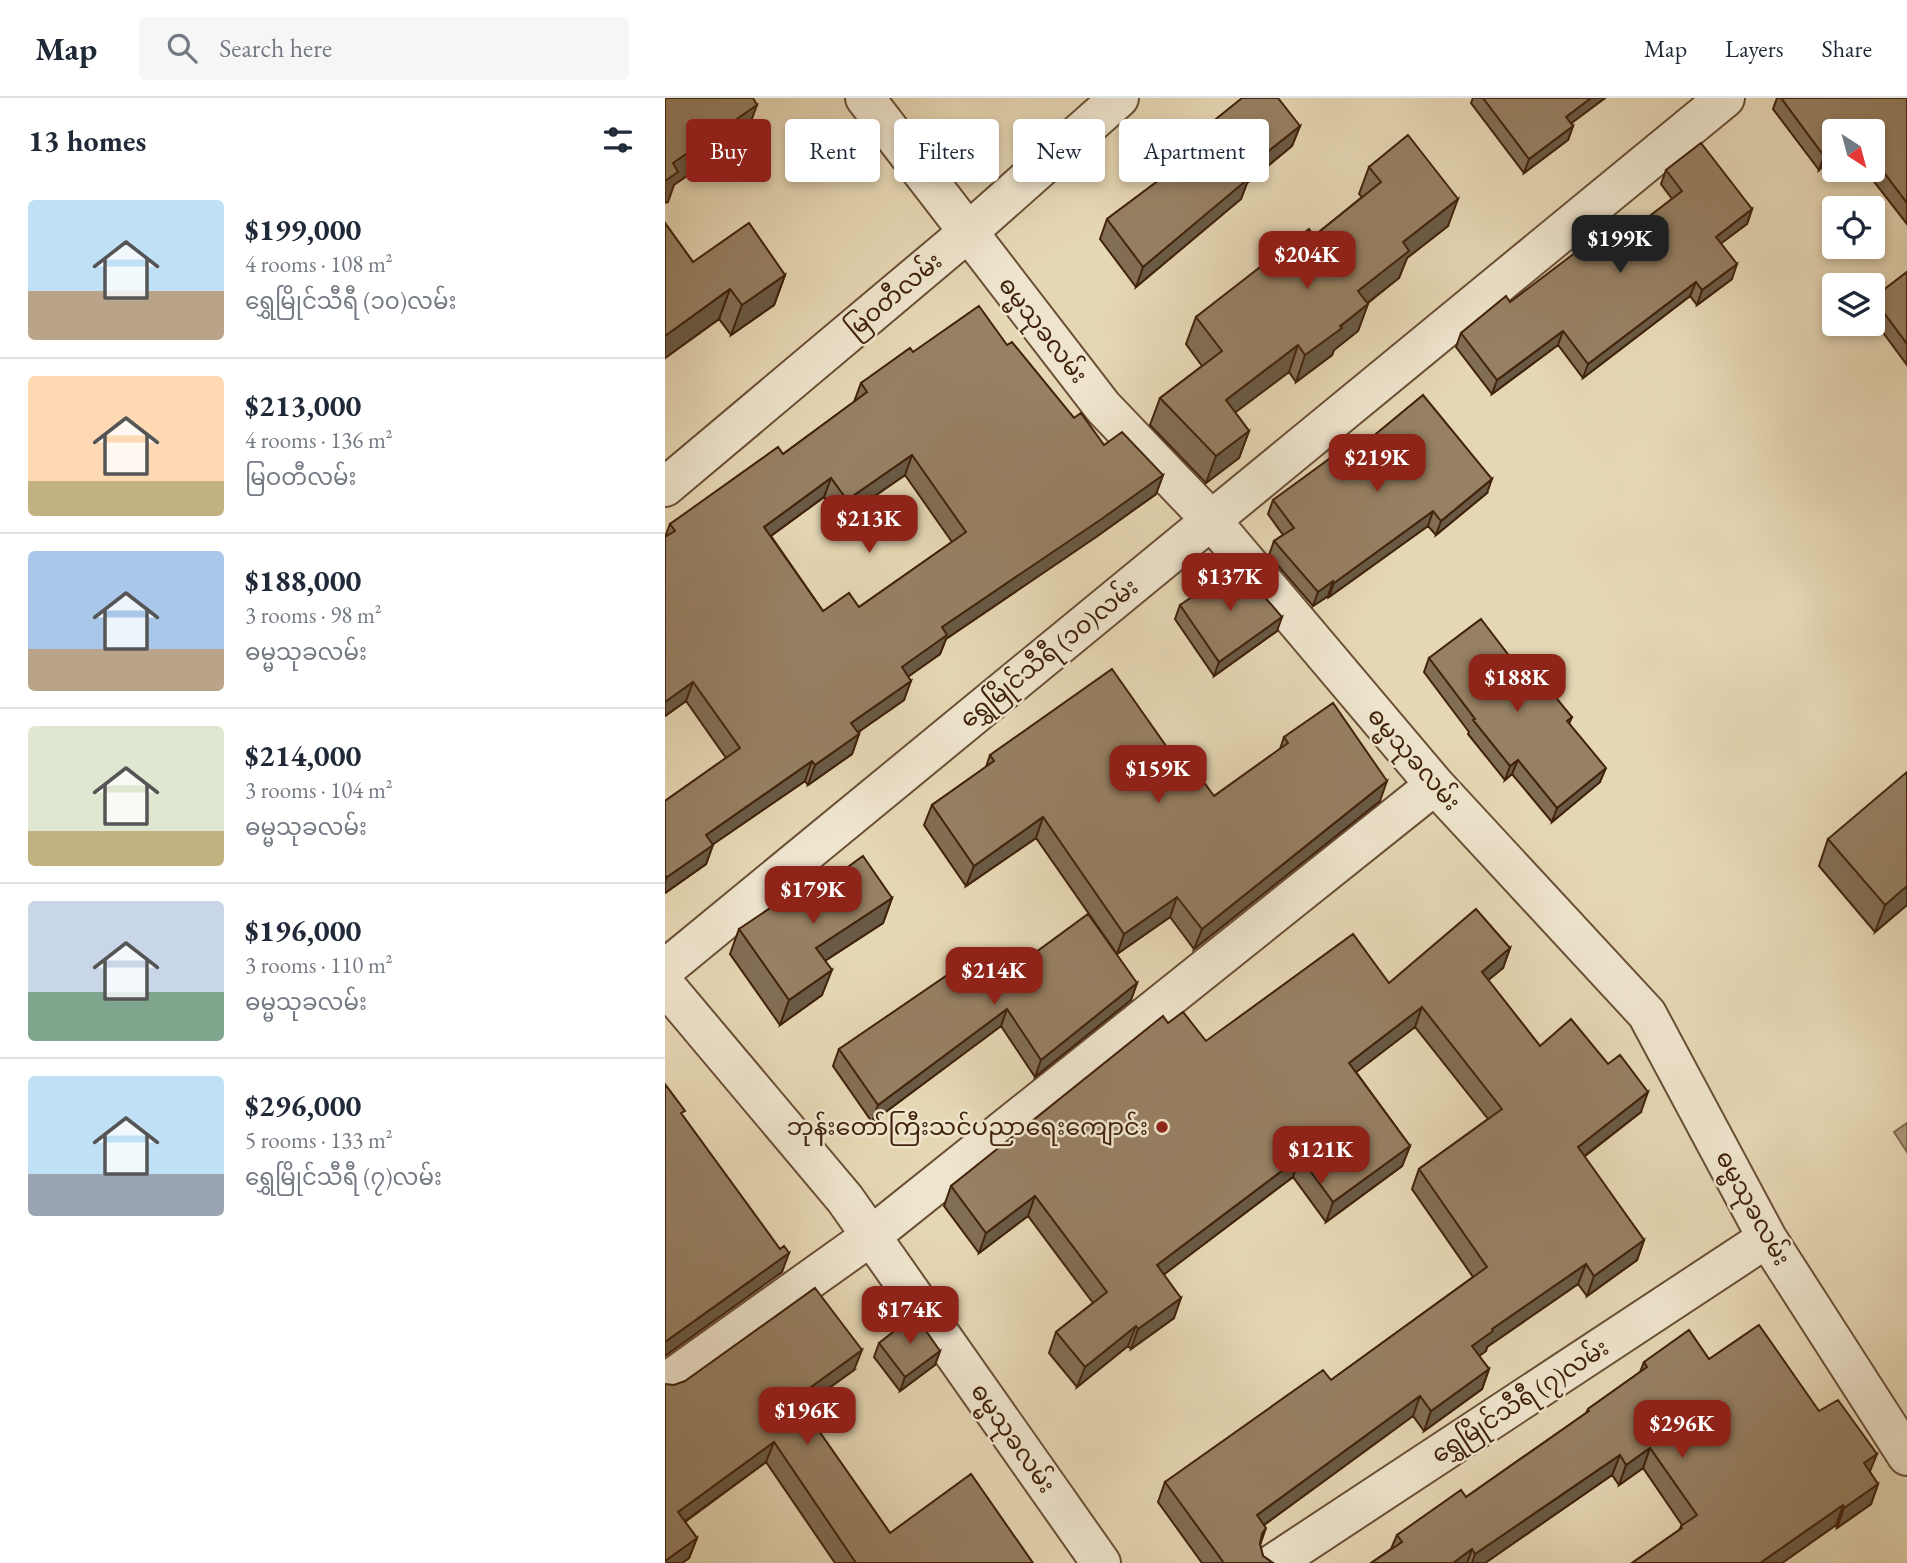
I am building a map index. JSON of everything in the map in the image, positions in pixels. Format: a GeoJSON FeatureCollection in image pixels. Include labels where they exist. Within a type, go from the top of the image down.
{"type":"FeatureCollection","features":[{"type":"Feature","properties":{"kind":"street","name":"ဓမ္မသုခလမ်း"},"geometry":{"type":"LineString","coordinates":[[865,98],[1103,407],[1211,520],[1435,785],[1647,1014],[1767,1238],[1907,1456]]}},
{"type":"Feature","properties":{"kind":"street","name":"မြဝတီလမ်း"},"geometry":{"type":"LineString","coordinates":[[665,487],[967,233],[1119,98]]}},
{"type":"Feature","properties":{"kind":"street","name":"ရွှေမြိုင်သီရီ (၁၀)လမ်း"},"geometry":{"type":"LineString","coordinates":[[665,969],[1725,98]]}},
{"type":"Feature","properties":{"kind":"street"},"geometry":{"type":"LineString","coordinates":[[665,1384],[871,1236],[1435,785]]}},
{"type":"Feature","properties":{"kind":"street","name":"ဓမ္မသုခလမ်း"},"geometry":{"type":"LineString","coordinates":[[665,985],[845,1199],[1101,1563]]}},
{"type":"Feature","properties":{"kind":"street","name":"ရွှေမြိုင်သီရီ (၇)လမ်း"},"geometry":{"type":"LineString","coordinates":[[1274,1563],[1767,1238]]}},
{"type":"Feature","properties":{"kind":"shaded area"},"geometry":{"type":"Polygon","coordinates":[[[1907,1123],[1907,1152],[1894,1132],[1907,1123]]]}},
{"type":"Feature","properties":{"kind":"building"},"geometry":{"type":"Polygon","coordinates":[[[665,98],[753,98],[757,105],[737,119],[686,119],[686,154],[673,163],[678,172],[665,181],[665,98]]]}},
{"type":"Feature","properties":{"kind":"building"},"geometry":{"type":"Polygon","coordinates":[[[1242,98],[1278,98],[1300,126],[1269,151],[1269,119],[1216,119],[1242,98]]]}},
{"type":"Feature","properties":{"kind":"building"},"geometry":{"type":"Polygon","coordinates":[[[1483,98],[1591,98],[1566,117],[1573,126],[1529,159],[1483,98]]]}},
{"type":"Feature","properties":{"kind":"building"},"geometry":{"type":"Polygon","coordinates":[[[1781,98],[1907,98],[1907,203],[1885,174],[1885,119],[1822,119],[1822,153],[1781,98]]]}},
{"type":"Feature","properties":{"kind":"building"},"geometry":{"type":"Polygon","coordinates":[[[1408,135],[1458,199],[1403,242],[1409,251],[1358,291],[1368,304],[1340,326],[1342,328],[1305,355],[1298,345],[1226,400],[1249,431],[1216,456],[1160,398],[1222,351],[1196,317],[1309,229],[1314,236],[1381,182],[1369,167],[1408,135]]]}},
{"type":"Feature","properties":{"kind":"building"},"geometry":{"type":"Polygon","coordinates":[[[1701,143],[1752,209],[1716,237],[1737,264],[1702,290],[1696,282],[1588,364],[1563,331],[1497,380],[1461,333],[1506,296],[1510,302],[1588,243],[1598,256],[1682,191],[1666,170],[1701,143]]]}},
{"type":"Feature","properties":{"kind":"building"},"geometry":{"type":"Polygon","coordinates":[[[1156,182],[1244,182],[1143,267],[1107,219],[1156,182]]]}},
{"type":"Feature","properties":{"kind":"building"},"geometry":{"type":"Polygon","coordinates":[[[665,223],[693,262],[749,223],[785,275],[742,305],[730,289],[665,336],[665,223]]]}},
{"type":"Feature","properties":{"kind":"building"},"geometry":{"type":"Polygon","coordinates":[[[1907,272],[1907,344],[1885,314],[1885,289],[1907,272]]]}},
{"type":"Feature","properties":{"kind":"building"},"geometry":{"type":"Polygon","coordinates":[[[979,306],[1007,345],[1012,342],[1074,418],[1081,413],[1104,445],[1122,432],[1163,475],[942,627],[947,635],[902,667],[911,681],[851,723],[859,734],[815,765],[812,761],[706,835],[713,845],[667,877],[665,801],[740,748],[693,682],[665,702],[665,537],[675,531],[670,524],[778,447],[783,454],[867,392],[861,383],[910,348],[913,352],[979,306]],[[912,455],[847,500],[831,478],[764,527],[823,611],[849,593],[859,607],[966,532],[912,455]]]}},
{"type":"Feature","properties":{"kind":"building"},"geometry":{"type":"Polygon","coordinates":[[[1423,395],[1492,479],[1441,521],[1433,511],[1318,592],[1274,541],[1294,528],[1273,500],[1336,454],[1342,462],[1423,395]]]}},
{"type":"Feature","properties":{"kind":"building"},"geometry":{"type":"Polygon","coordinates":[[[1238,566],[1282,617],[1219,662],[1180,605],[1238,566]]]}},
{"type":"Feature","properties":{"kind":"building"},"geometry":{"type":"Polygon","coordinates":[[[1481,619],[1526,678],[1534,671],[1572,717],[1567,721],[1606,768],[1557,808],[1518,760],[1510,766],[1429,658],[1481,619]]]}},
{"type":"Feature","properties":{"kind":"building"},"geometry":{"type":"Polygon","coordinates":[[[1112,669],[1190,780],[1198,774],[1214,796],[1288,743],[1284,737],[1333,703],[1387,781],[1202,929],[1177,897],[1124,934],[1043,817],[974,866],[932,805],[994,761],[990,755],[1112,669]]]}},
{"type":"Feature","properties":{"kind":"building"},"geometry":{"type":"Polygon","coordinates":[[[1907,772],[1907,886],[1885,905],[1828,839],[1907,772]]]}},
{"type":"Feature","properties":{"kind":"building"},"geometry":{"type":"Polygon","coordinates":[[[863,856],[892,898],[816,948],[832,970],[789,1000],[739,929],[782,900],[789,910],[863,856]]]}},
{"type":"Feature","properties":{"kind":"building"},"geometry":{"type":"Polygon","coordinates":[[[1476,909],[1510,948],[1482,972],[1540,1046],[1571,1019],[1608,1064],[1620,1055],[1648,1092],[1578,1147],[1644,1240],[1594,1276],[1586,1264],[1492,1329],[1493,1331],[1472,1346],[1489,1369],[1431,1411],[1420,1396],[1257,1515],[1266,1528],[1260,1544],[1263,1556],[1273,1563],[1224,1563],[1165,1482],[1323,1370],[1331,1380],[1487,1267],[1419,1169],[1502,1109],[1422,1007],[1349,1063],[1410,1146],[1333,1202],[1300,1157],[1157,1265],[1181,1298],[1138,1329],[1136,1326],[1085,1367],[1056,1332],[1107,1292],[1035,1196],[986,1233],[951,1186],[1163,1016],[1168,1023],[1183,1012],[1206,1041],[1353,934],[1389,983],[1476,909]]]}},
{"type":"Feature","properties":{"kind":"building"},"geometry":{"type":"Polygon","coordinates":[[[1088,914],[1137,983],[1041,1060],[1007,1009],[878,1105],[839,1049],[984,950],[1002,977],[1088,914]]]}},
{"type":"Feature","properties":{"kind":"building"},"geometry":{"type":"Polygon","coordinates":[[[665,1084],[685,1111],[681,1113],[780,1249],[784,1246],[789,1253],[665,1342],[665,1084]]]}},
{"type":"Feature","properties":{"kind":"building"},"geometry":{"type":"Polygon","coordinates":[[[815,1288],[862,1350],[796,1398],[890,1533],[971,1474],[1033,1563],[856,1563],[774,1442],[678,1512],[697,1538],[665,1561],[665,1384],[674,1385],[685,1381],[815,1288]]]}},
{"type":"Feature","properties":{"kind":"building"},"geometry":{"type":"Polygon","coordinates":[[[915,1315],[940,1351],[905,1377],[879,1343],[915,1315]]]}},
{"type":"Feature","properties":{"kind":"building"},"geometry":{"type":"Polygon","coordinates":[[[1759,1325],[1819,1411],[1838,1400],[1877,1454],[1864,1463],[1878,1484],[1760,1563],[1632,1563],[1697,1515],[1650,1448],[1626,1465],[1620,1455],[1475,1554],[1472,1549],[1453,1563],[1371,1563],[1402,1542],[1397,1535],[1461,1490],[1466,1497],[1589,1411],[1588,1409],[1647,1367],[1644,1362],[1689,1330],[1709,1359],[1759,1325]]]}},
{"type":"Feature","properties":{"kind":"place","name":"ဘုန်းတော်ကြီးသင်ပညာရေးကျောင်း"},"geometry":{"type":"Point","coordinates":[1162,1127]}}]}
